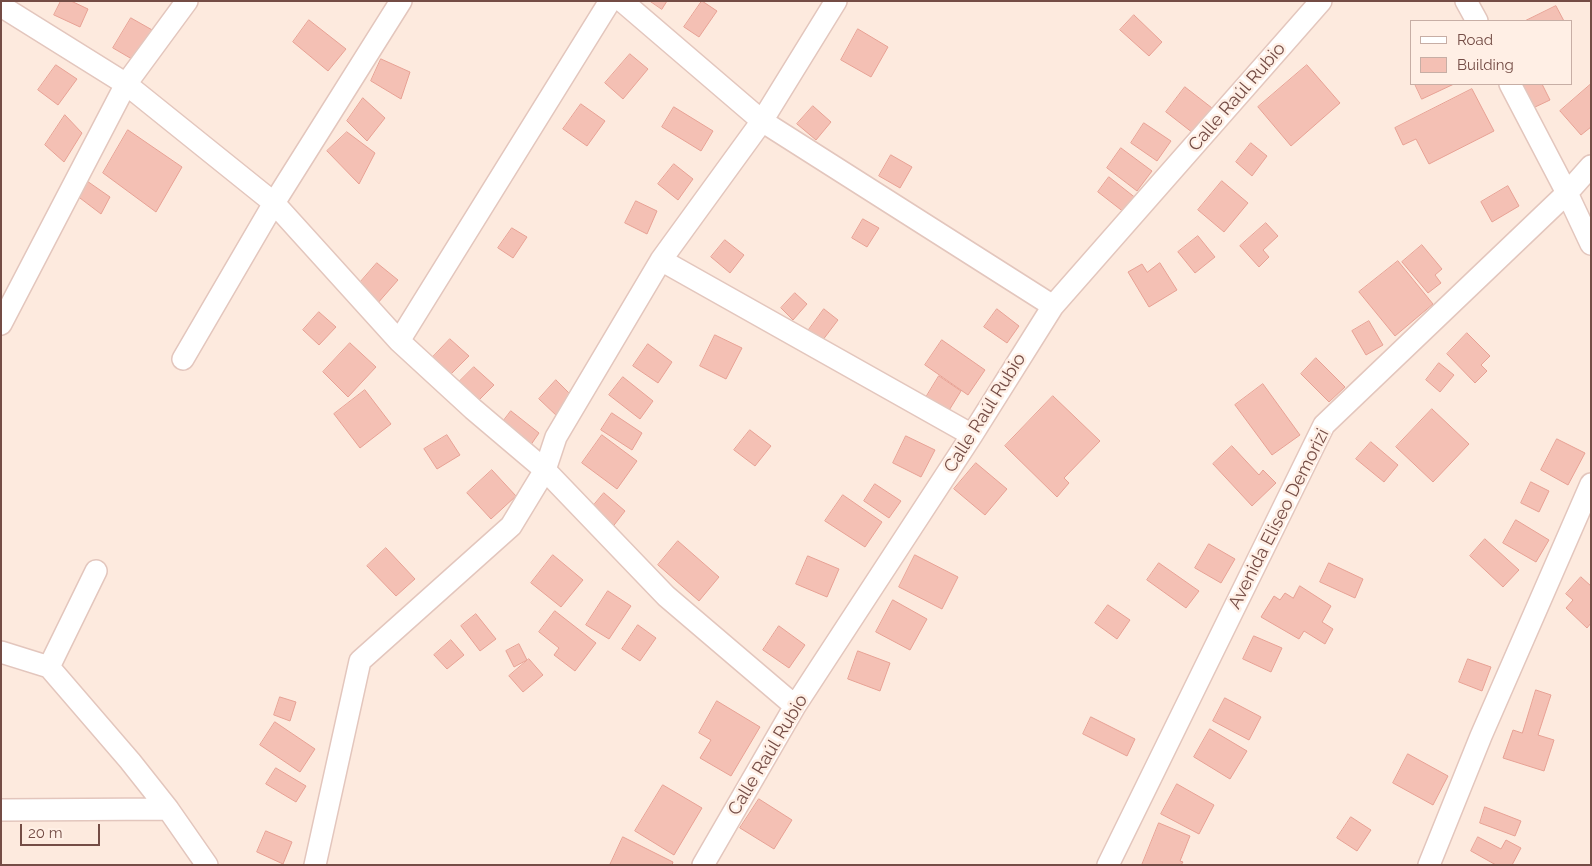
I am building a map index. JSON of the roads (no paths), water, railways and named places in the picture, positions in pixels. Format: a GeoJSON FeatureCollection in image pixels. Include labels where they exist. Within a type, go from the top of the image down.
{"type":"FeatureCollection","features":[{"type":"Feature","properties":{"kind":"street"},"geometry":{"type":"LineString","coordinates":[[1,324],[126,84],[187,1]]}},
{"type":"Feature","properties":{"kind":"street"},"geometry":{"type":"LineString","coordinates":[[183,359],[274,203],[401,1]]}},
{"type":"Feature","properties":{"kind":"street"},"geometry":{"type":"LineString","coordinates":[[399,341],[610,1]]}},
{"type":"Feature","properties":{"kind":"street"},"geometry":{"type":"LineString","coordinates":[[622,1],[762,121],[1053,306]]}},
{"type":"Feature","properties":{"kind":"street"},"geometry":{"type":"LineString","coordinates":[[315,865],[360,661],[511,526],[545,470],[556,437],[661,260],[762,121],[836,1]]}},
{"type":"Feature","properties":{"kind":"street","name":"Calle Raúl Rubio"},"geometry":{"type":"LineString","coordinates":[[703,865],[795,706],[972,435],[1053,306],[1321,1]]}},
{"type":"Feature","properties":{"kind":"street"},"geometry":{"type":"LineString","coordinates":[[1466,1],[1476,20]]}},
{"type":"Feature","properties":{"kind":"street"},"geometry":{"type":"LineString","coordinates":[[1,6],[126,84],[274,203],[399,341],[473,409],[545,470],[666,596],[795,706]]}},
{"type":"Feature","properties":{"kind":"street"},"geometry":{"type":"LineString","coordinates":[[1511,85],[1567,193],[1591,244]]}},
{"type":"Feature","properties":{"kind":"street","name":"Avenida Eliseo Demorizi"},"geometry":{"type":"LineString","coordinates":[[1108,865],[1324,425],[1567,193],[1591,166]]}},
{"type":"Feature","properties":{"kind":"street"},"geometry":{"type":"LineString","coordinates":[[661,260],[972,435]]}},
{"type":"Feature","properties":{"kind":"street"},"geometry":{"type":"LineString","coordinates":[[1429,865],[1481,736],[1591,484]]}},
{"type":"Feature","properties":{"kind":"street"},"geometry":{"type":"LineString","coordinates":[[49,667],[96,571]]}},
{"type":"Feature","properties":{"kind":"street"},"geometry":{"type":"LineString","coordinates":[[1,652],[49,667],[130,761],[168,809],[207,865]]}},
{"type":"Feature","properties":{"kind":"street"},"geometry":{"type":"LineString","coordinates":[[1,810],[168,809]]}}]}
